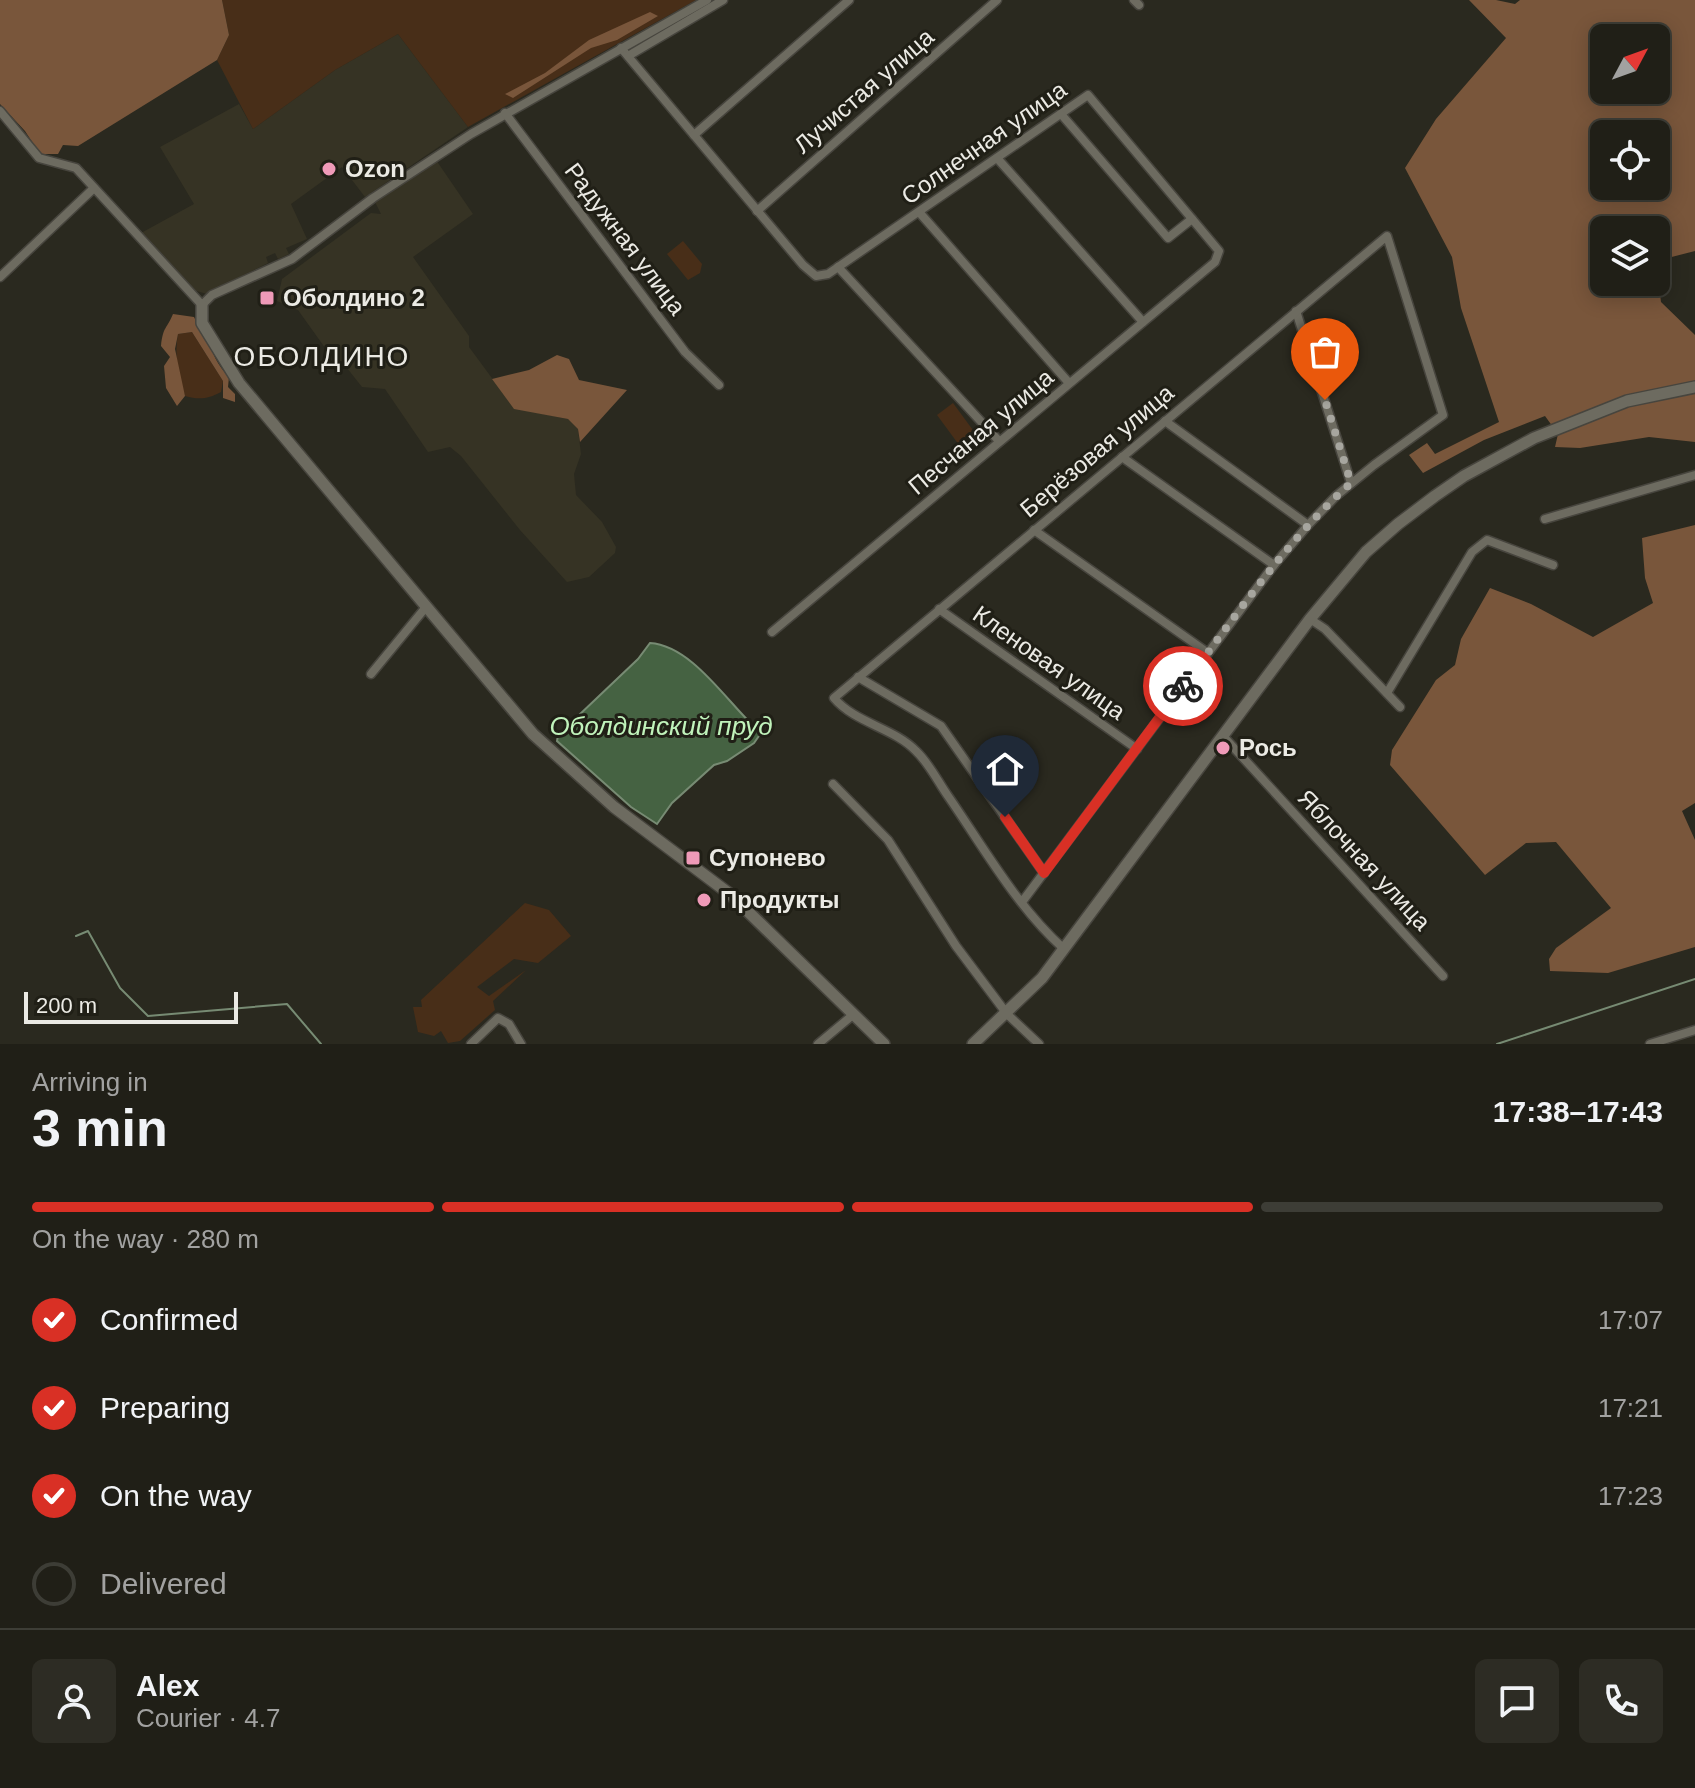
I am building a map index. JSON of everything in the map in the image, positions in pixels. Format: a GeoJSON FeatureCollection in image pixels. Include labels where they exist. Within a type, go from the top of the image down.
{"type":"FeatureCollection","features":[{"type":"Feature","properties":{"kind":"street"},"geometry":{"type":"LineString","coordinates":[[202,305],[212,295],[292,259],[373,198],[505,113],[707,0]]}},
{"type":"Feature","properties":{"kind":"street"},"geometry":{"type":"LineString","coordinates":[[628,56],[723,0]]}},
{"type":"Feature","properties":{"kind":"street"},"geometry":{"type":"LineString","coordinates":[[694,135],[849,0]]}},
{"type":"Feature","properties":{"kind":"street","name":"Лучистая улица"},"geometry":{"type":"LineString","coordinates":[[757,211],[997,0]]}},
{"type":"Feature","properties":{"kind":"street"},"geometry":{"type":"LineString","coordinates":[[621,48],[803,265],[816,276],[828,274],[838,267],[999,441]]}},
{"type":"Feature","properties":{"kind":"street","name":"Солнечная улица"},"geometry":{"type":"LineString","coordinates":[[838,267],[1088,95],[1219,251],[1215,262]]}},
{"type":"Feature","properties":{"kind":"street"},"geometry":{"type":"LineString","coordinates":[[0,111],[39,158],[70,165],[94,188],[202,305],[202,323],[239,383],[533,734],[614,807],[731,895],[884,1044]]}},
{"type":"Feature","properties":{"kind":"street","name":"Радужная улица"},"geometry":{"type":"LineString","coordinates":[[505,113],[685,352],[719,385]]}},
{"type":"Feature","properties":{"kind":"street"},"geometry":{"type":"LineString","coordinates":[[1061,114],[1168,238],[1192,219]]}},
{"type":"Feature","properties":{"kind":"street"},"geometry":{"type":"LineString","coordinates":[[997,158],[1143,322]]}},
{"type":"Feature","properties":{"kind":"street"},"geometry":{"type":"LineString","coordinates":[[0,277],[94,188]]}},
{"type":"Feature","properties":{"kind":"street"},"geometry":{"type":"LineString","coordinates":[[919,212],[1069,383]]}},
{"type":"Feature","properties":{"kind":"street","name":"Берёзовая улица"},"geometry":{"type":"LineString","coordinates":[[1022,902],[918,753],[845,709],[834,698],[1387,236],[1443,408],[1441,418],[1351,483]]}},
{"type":"Feature","properties":{"kind":"street","name":"Песчаная улица"},"geometry":{"type":"LineString","coordinates":[[772,632],[1215,262]]}},
{"type":"Feature","properties":{"kind":"street"},"geometry":{"type":"LineString","coordinates":[[1064,949],[1040,928],[1022,902],[1274,565],[1308,525],[1351,483],[1296,311]]}},
{"type":"Feature","properties":{"kind":"street"},"geometry":{"type":"LineString","coordinates":[[973,1044],[1042,978],[1310,619],[1366,552],[1416,509],[1464,476],[1563,424],[1627,401],[1695,387]]}},
{"type":"Feature","properties":{"kind":"street"},"geometry":{"type":"LineString","coordinates":[[1165,421],[1308,525]]}},
{"type":"Feature","properties":{"kind":"street"},"geometry":{"type":"LineString","coordinates":[[1122,457],[1274,565]]}},
{"type":"Feature","properties":{"kind":"street"},"geometry":{"type":"LineString","coordinates":[[1545,519],[1695,475]]}},
{"type":"Feature","properties":{"kind":"street"},"geometry":{"type":"LineString","coordinates":[[1034,530],[1208,653]]}},
{"type":"Feature","properties":{"kind":"street"},"geometry":{"type":"LineString","coordinates":[[1387,693],[1472,552],[1487,540],[1553,565]]}},
{"type":"Feature","properties":{"kind":"street"},"geometry":{"type":"LineString","coordinates":[[371,674],[426,607]]}},
{"type":"Feature","properties":{"kind":"street","name":"Кленовая улица"},"geometry":{"type":"LineString","coordinates":[[939,609],[1137,749]]}},
{"type":"Feature","properties":{"kind":"street"},"geometry":{"type":"LineString","coordinates":[[1310,619],[1325,629],[1400,707]]}},
{"type":"Feature","properties":{"kind":"street"},"geometry":{"type":"LineString","coordinates":[[858,677],[941,726],[1044,873]]}},
{"type":"Feature","properties":{"kind":"street","name":"Яблочная улица"},"geometry":{"type":"LineString","coordinates":[[1223,736],[1443,976]]}},
{"type":"Feature","properties":{"kind":"street"},"geometry":{"type":"LineString","coordinates":[[833,784],[888,840],[956,946],[1007,1014],[1039,1044]]}},
{"type":"Feature","properties":{"kind":"street"},"geometry":{"type":"LineString","coordinates":[[818,1044],[854,1014]]}},
{"type":"Feature","properties":{"kind":"street"},"geometry":{"type":"LineString","coordinates":[[471,1044],[498,1018],[509,1024],[521,1044]]}},
{"type":"Feature","properties":{"kind":"street"},"geometry":{"type":"LineString","coordinates":[[1650,1044],[1695,1030]]}},
{"type":"Feature","properties":{"kind":"shaded area"},"geometry":{"type":"Polygon","coordinates":[[[0,0],[222,0],[229,35],[217,60],[78,146],[63,145],[58,154],[40,154],[25,131],[0,104],[0,0]]]}},
{"type":"Feature","properties":{"kind":"shaded area"},"geometry":{"type":"Polygon","coordinates":[[[222,0],[696,0],[468,127],[398,34],[335,70],[253,129],[217,60],[229,35],[222,0]]]}},
{"type":"Feature","properties":{"kind":"shaded area"},"geometry":{"type":"Polygon","coordinates":[[[1469,0],[1515,4],[1520,0],[1695,0],[1695,251],[1670,257],[1670,216],[1590,216],[1590,296],[1660,296],[1661,302],[1695,335],[1695,442],[1649,437],[1580,448],[1555,447],[1558,434],[1545,416],[1484,440],[1423,473],[1409,455],[1427,443],[1435,454],[1499,422],[1461,308],[1452,257],[1405,168],[1436,119],[1506,38],[1469,0]]]}},
{"type":"Feature","properties":{"kind":"shaded area"},"geometry":{"type":"Polygon","coordinates":[[[650,12],[658,16],[617,40],[591,48],[513,98],[505,94],[545,73],[589,40],[650,12]]]}},
{"type":"Feature","properties":{"kind":"shaded area"},"geometry":{"type":"Polygon","coordinates":[[[398,34],[468,127],[365,197],[342,167],[291,204],[307,239],[286,248],[289,254],[278,259],[275,253],[266,257],[268,263],[207,294],[193,290],[141,233],[194,204],[160,147],[239,104],[253,129],[335,70],[398,34]]]}},
{"type":"Feature","properties":{"kind":"shaded area"},"geometry":{"type":"Polygon","coordinates":[[[434,157],[473,214],[413,257],[469,336],[469,347],[514,408],[568,419],[578,429],[581,454],[574,474],[576,495],[602,522],[616,547],[615,553],[589,577],[567,582],[520,530],[461,456],[450,447],[428,452],[385,389],[362,387],[343,363],[338,366],[298,310],[277,301],[282,279],[371,213],[381,214],[373,198],[434,157]]]}},
{"type":"Feature","properties":{"kind":"shaded area"},"geometry":{"type":"Polygon","coordinates":[[[683,241],[702,264],[700,273],[688,280],[667,254],[683,241]]]}},
{"type":"Feature","properties":{"kind":"shaded area"},"geometry":{"type":"Polygon","coordinates":[[[173,314],[194,317],[208,337],[218,363],[229,377],[228,387],[235,394],[235,402],[223,398],[223,381],[192,332],[178,334],[175,349],[185,396],[177,406],[166,388],[164,366],[170,357],[161,346],[164,331],[173,314]]]}},
{"type":"Feature","properties":{"kind":"shaded area"},"geometry":{"type":"Polygon","coordinates":[[[192,332],[223,381],[221,392],[208,397],[185,396],[180,380],[178,334],[192,332]]]}},
{"type":"Feature","properties":{"kind":"shaded area"},"geometry":{"type":"Polygon","coordinates":[[[557,355],[569,359],[579,380],[627,390],[580,442],[578,429],[568,419],[514,409],[492,379],[529,370],[557,355]]]}},
{"type":"Feature","properties":{"kind":"shaded area"},"geometry":{"type":"Polygon","coordinates":[[[953,403],[978,437],[962,449],[937,415],[953,403]]]}},
{"type":"Feature","properties":{"kind":"shaded area"},"geometry":{"type":"Polygon","coordinates":[[[1695,525],[1695,803],[1682,811],[1695,840],[1695,947],[1608,973],[1550,971],[1549,959],[1556,948],[1611,908],[1556,842],[1526,843],[1485,875],[1390,765],[1392,750],[1436,680],[1455,665],[1461,639],[1490,588],[1531,604],[1593,637],[1653,603],[1645,578],[1642,538],[1695,525]]]}},
{"type":"Feature","properties":{"kind":"shaded area"},"geometry":{"type":"Polygon","coordinates":[[[525,903],[549,910],[571,936],[538,963],[514,959],[477,987],[489,996],[526,970],[493,1001],[495,1010],[460,1041],[448,1043],[441,1031],[434,1036],[418,1032],[413,1007],[422,1007],[421,1000],[525,903]]]}},
{"type":"Feature","properties":{"kind":"water","name":"Оболдинский пруд"},"geometry":{"type":"Polygon","coordinates":[[[650,643],[666,647],[696,666],[761,733],[754,743],[727,761],[714,765],[672,803],[657,824],[631,807],[557,741],[558,735],[638,659],[650,643]]]}},
{"type":"Feature","properties":{"kind":"waterway"},"geometry":{"type":"LineString","coordinates":[[76,936],[88,931],[120,988],[148,1016],[287,1004],[321,1044]]}},
{"type":"Feature","properties":{"kind":"waterway"},"geometry":{"type":"LineString","coordinates":[[1497,1044],[1695,979]]}},
{"type":"Feature","properties":{"kind":"way so far"},"geometry":{"type":"LineString","coordinates":[[1183,686],[1305,527],[1351,483],[1325,400]]}},
{"type":"Feature","properties":{"kind":"place","name":"Ozon"},"geometry":{"type":"Point","coordinates":[329,169]}},
{"type":"Feature","properties":{"kind":"place","name":"Оболдино 2"},"geometry":{"type":"Point","coordinates":[267,298]}},
{"type":"Feature","properties":{"kind":"place","name":"Рось"},"geometry":{"type":"Point","coordinates":[1223,748]}},
{"type":"Feature","properties":{"kind":"place","name":"Супонево"},"geometry":{"type":"Point","coordinates":[693,858]}},
{"type":"Feature","properties":{"kind":"place","name":"Продукты"},"geometry":{"type":"Point","coordinates":[704,900]}},
{"type":"Feature","properties":{"kind":"district","name":"ОБОЛДИНО"},"geometry":{"type":"Point","coordinates":[322,356]}},
{"type":"Feature","properties":{"kind":"route"},"geometry":{"type":"LineString","coordinates":[[1005,817],[1044,873],[1183,686]]}}]}
